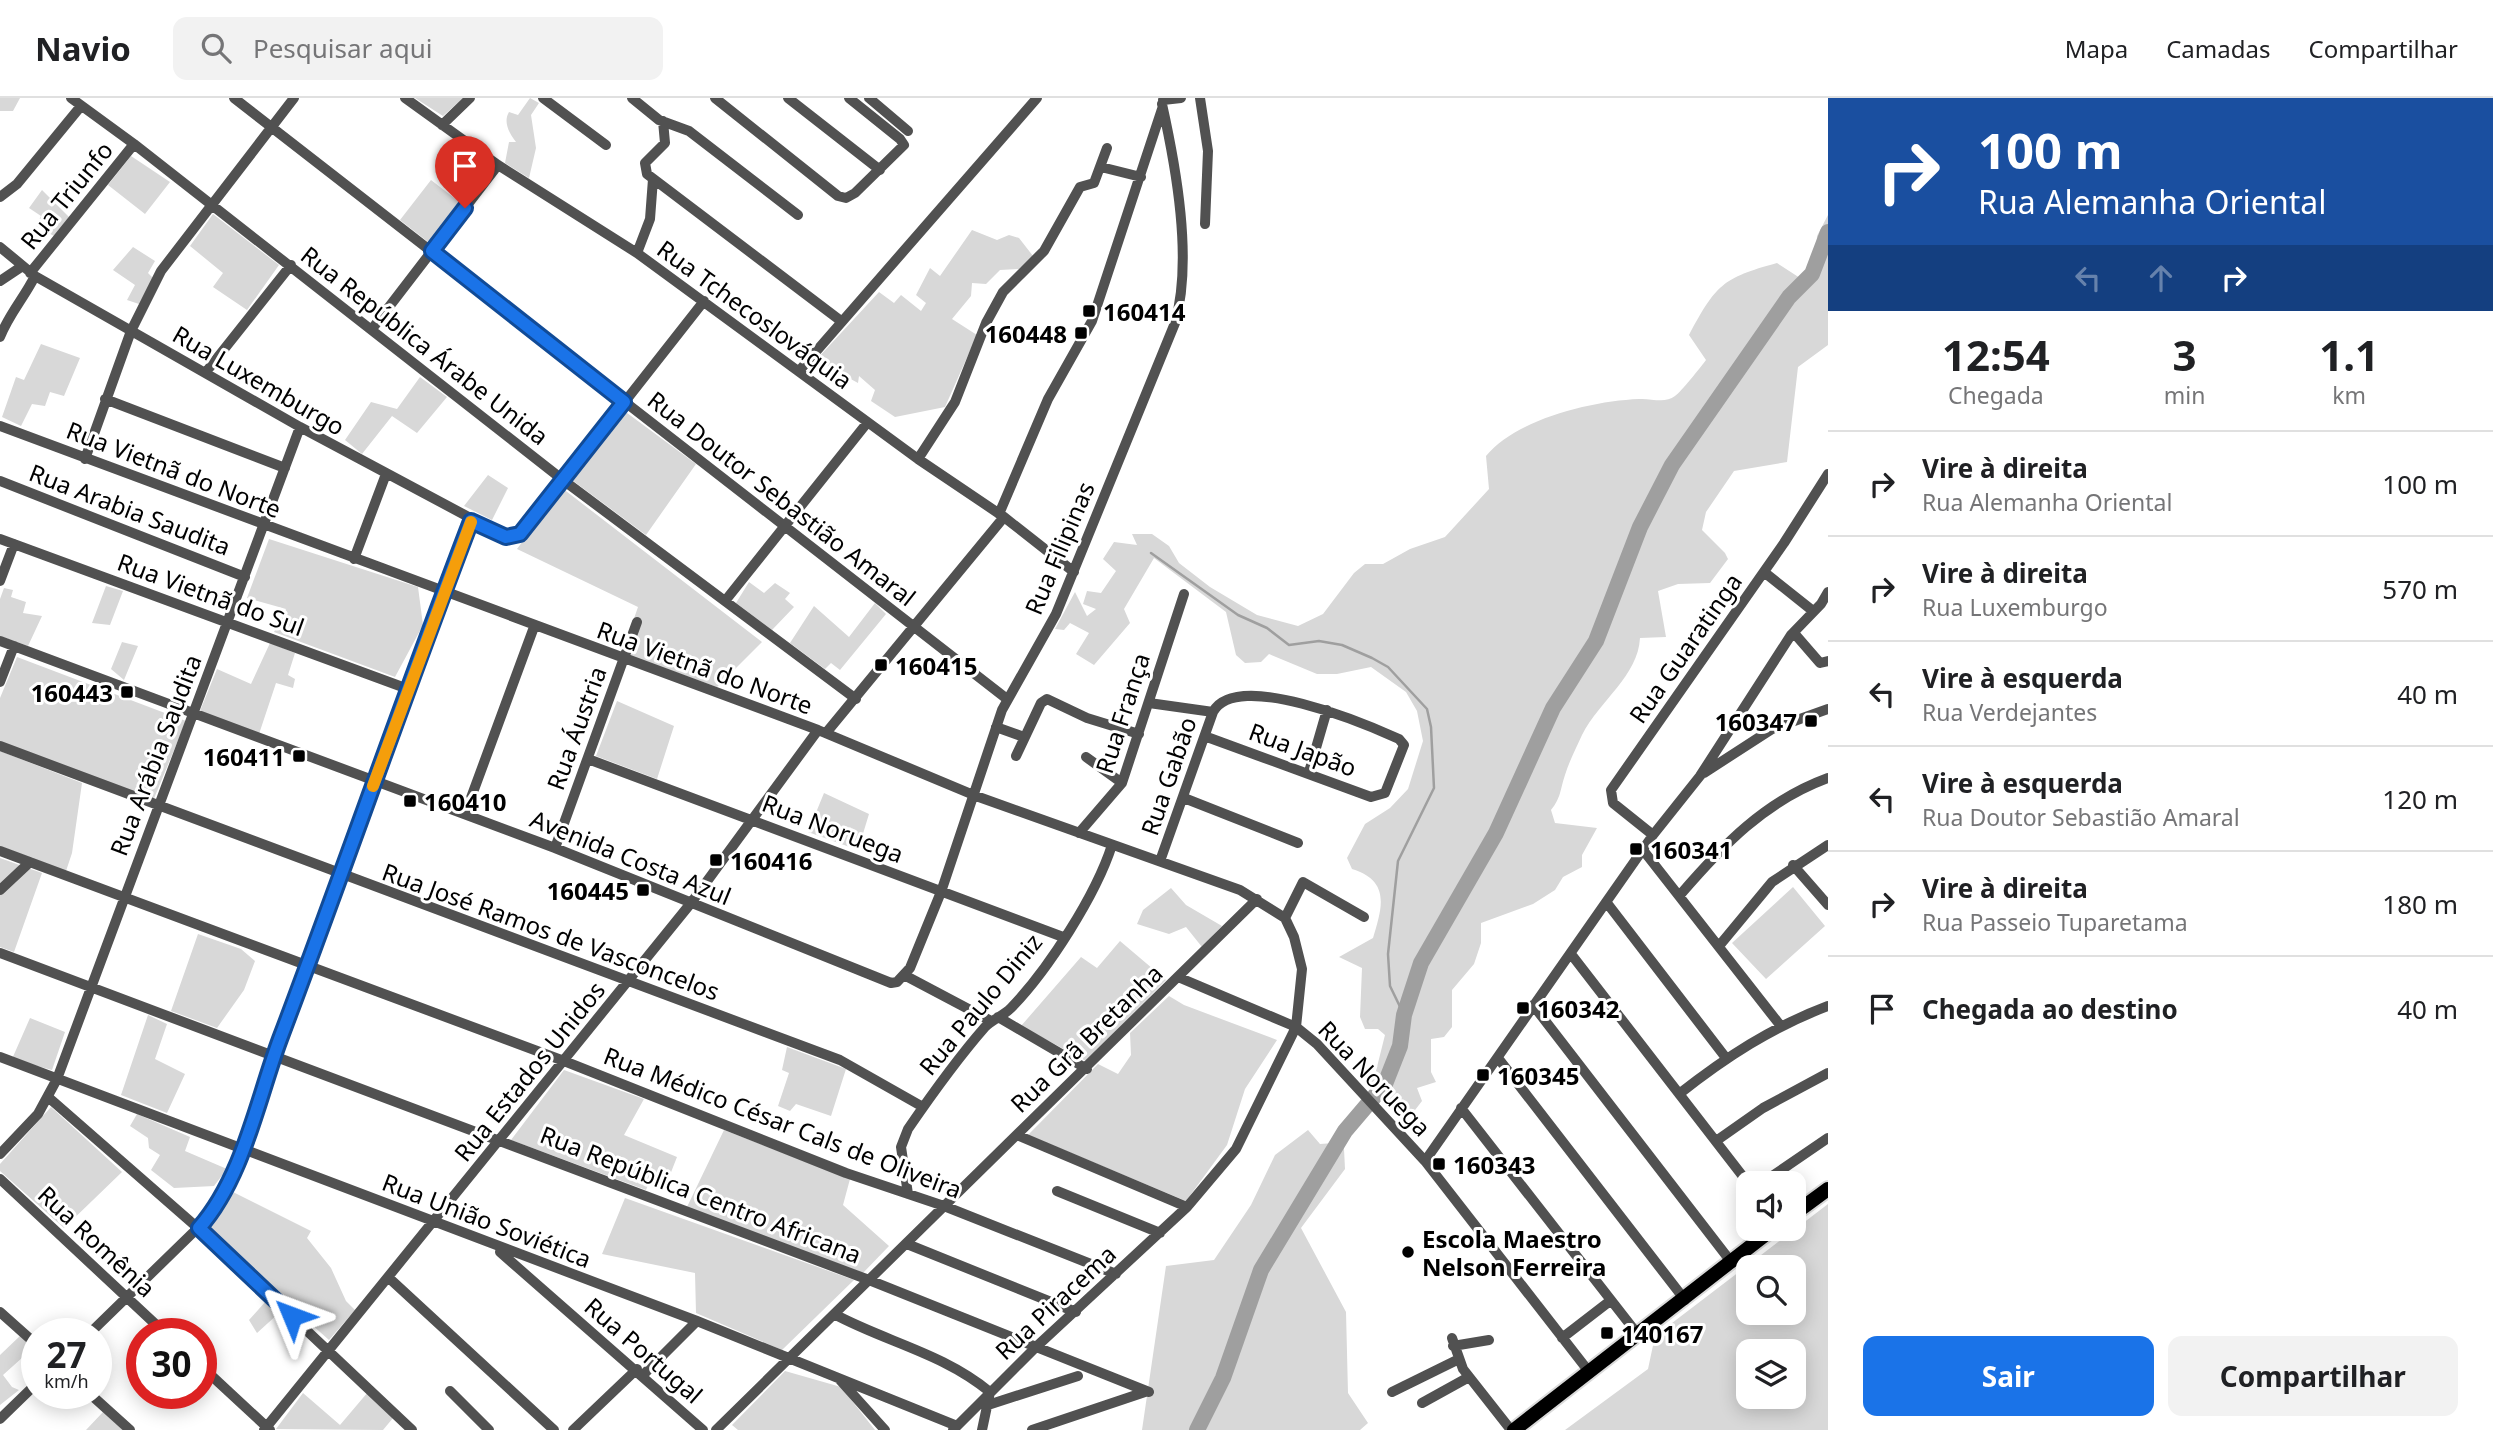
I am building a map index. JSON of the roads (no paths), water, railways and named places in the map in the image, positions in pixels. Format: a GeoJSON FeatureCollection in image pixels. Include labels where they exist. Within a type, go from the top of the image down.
{"type":"FeatureCollection","features":[{"type":"Feature","properties":{"kind":"main road"},"geometry":{"type":"LineString","coordinates":[[1806,1205],[1828,1189]]}},
{"type":"Feature","properties":{"kind":"main road"},"geometry":{"type":"LineString","coordinates":[[1513,1430],[1639,1336],[1758,1241]]}},
{"type":"Feature","properties":{"kind":"street","name":"Rua República Árabe Unida"},"geometry":{"type":"LineString","coordinates":[[71,98],[291,265],[563,480],[856,699]]}},
{"type":"Feature","properties":{"kind":"street","name":"Rua Doutor Sebastião Amaral"},"geometry":{"type":"LineString","coordinates":[[234,98],[1007,699]]}},
{"type":"Feature","properties":{"kind":"street"},"geometry":{"type":"LineString","coordinates":[[85,458],[131,331],[161,271],[294,98]]}},
{"type":"Feature","properties":{"kind":"street","name":"Rua Tchecoslováquia"},"geometry":{"type":"LineString","coordinates":[[405,98],[498,165],[637,253],[867,423],[1001,516],[1074,572]]}},
{"type":"Feature","properties":{"kind":"street"},"geometry":{"type":"LineString","coordinates":[[442,125],[470,98]]}},
{"type":"Feature","properties":{"kind":"street"},"geometry":{"type":"LineString","coordinates":[[543,98],[606,145]]}},
{"type":"Feature","properties":{"kind":"street"},"geometry":{"type":"LineString","coordinates":[[632,98],[663,121],[689,131],[798,215]]}},
{"type":"Feature","properties":{"kind":"street"},"geometry":{"type":"LineString","coordinates":[[715,98],[838,196],[850,196],[903,148],[903,142],[849,98]]}},
{"type":"Feature","properties":{"kind":"street"},"geometry":{"type":"LineString","coordinates":[[788,98],[880,170]]}},
{"type":"Feature","properties":{"kind":"street"},"geometry":{"type":"LineString","coordinates":[[869,98],[908,131]]}},
{"type":"Feature","properties":{"kind":"street"},"geometry":{"type":"LineString","coordinates":[[799,371],[1037,98]]}},
{"type":"Feature","properties":{"kind":"street"},"geometry":{"type":"LineString","coordinates":[[1163,101],[1181,98]]}},
{"type":"Feature","properties":{"kind":"street"},"geometry":{"type":"LineString","coordinates":[[1199,98],[1208,151],[1205,224]]}},
{"type":"Feature","properties":{"kind":"street","name":"Rua Estados Unidos"},"geometry":{"type":"LineString","coordinates":[[267,1429],[691,903],[822,732],[856,699],[1001,516],[1048,398],[1092,321],[1141,177],[1163,101]]}},
{"type":"Feature","properties":{"kind":"street","name":"Rua Filipinas"},"geometry":{"type":"LineString","coordinates":[[906,976],[941,892],[1007,699],[1056,614],[1175,323],[1183,290],[1174,154],[1163,101]]}},
{"type":"Feature","properties":{"kind":"street"},"geometry":{"type":"LineString","coordinates":[[0,197],[16,184],[81,106]]}},
{"type":"Feature","properties":{"kind":"street"},"geometry":{"type":"LineString","coordinates":[[663,121],[665,143],[644,166],[653,179],[789,278],[841,321]]}},
{"type":"Feature","properties":{"kind":"street","name":"Rua Triunfo"},"geometry":{"type":"LineString","coordinates":[[0,281],[29,272],[134,144]]}},
{"type":"Feature","properties":{"kind":"street"},"geometry":{"type":"LineString","coordinates":[[918,459],[955,402],[986,323],[1003,292],[1044,251],[1080,187],[1094,183],[1107,148]]}},
{"type":"Feature","properties":{"kind":"street"},"geometry":{"type":"LineString","coordinates":[[372,329],[498,165]]}},
{"type":"Feature","properties":{"kind":"street"},"geometry":{"type":"LineString","coordinates":[[1101,167],[1141,177]]}},
{"type":"Feature","properties":{"kind":"street"},"geometry":{"type":"LineString","coordinates":[[637,253],[650,219],[653,179]]}},
{"type":"Feature","properties":{"kind":"street","name":"Rua Luxemburgo"},"geometry":{"type":"LineString","coordinates":[[0,247],[29,272],[300,428],[471,521],[506,537],[520,534],[563,480]]}},
{"type":"Feature","properties":{"kind":"street"},"geometry":{"type":"LineString","coordinates":[[206,372],[291,265]]}},
{"type":"Feature","properties":{"kind":"street"},"geometry":{"type":"LineString","coordinates":[[0,337],[10,314],[22,302],[29,272]]}},
{"type":"Feature","properties":{"kind":"street"},"geometry":{"type":"LineString","coordinates":[[563,480],[704,301]]}},
{"type":"Feature","properties":{"kind":"street"},"geometry":{"type":"LineString","coordinates":[[105,399],[285,468]]}},
{"type":"Feature","properties":{"kind":"street"},"geometry":{"type":"LineString","coordinates":[[725,601],[867,423]]}},
{"type":"Feature","properties":{"kind":"street","name":"Rua Vietnã do Norte"},"geometry":{"type":"LineString","coordinates":[[0,426],[822,732],[976,796],[1160,861],[1257,899],[1285,918]]}},
{"type":"Feature","properties":{"kind":"street","name":"Rua Arábia Saudita"},"geometry":{"type":"LineString","coordinates":[[0,1154],[38,1114],[57,1079],[300,428]]}},
{"type":"Feature","properties":{"kind":"street"},"geometry":{"type":"LineString","coordinates":[[355,559],[386,474]]}},
{"type":"Feature","properties":{"kind":"street","name":"Rua Guaratinga"},"geometry":{"type":"LineString","coordinates":[[1653,835],[1613,803],[1611,790],[1764,572],[1828,474]]}},
{"type":"Feature","properties":{"kind":"street","name":"Rua Arabia Saudita"},"geometry":{"type":"LineString","coordinates":[[0,481],[245,577]]}},
{"type":"Feature","properties":{"kind":"street"},"geometry":{"type":"LineString","coordinates":[[106,1318],[199,1228],[217,1203],[243,1147],[339,874],[471,521]]}},
{"type":"Feature","properties":{"kind":"street","name":"Rua Vietnã do Sul"},"geometry":{"type":"LineString","coordinates":[[0,539],[408,688]]}},
{"type":"Feature","properties":{"kind":"street"},"geometry":{"type":"LineString","coordinates":[[0,581],[14,544]]}},
{"type":"Feature","properties":{"kind":"street"},"geometry":{"type":"LineString","coordinates":[[1764,572],[1821,606]]}},
{"type":"Feature","properties":{"kind":"street"},"geometry":{"type":"LineString","coordinates":[[1425,1161],[1653,835],[1700,776],[1747,699],[1794,633],[1821,606],[1828,592]]}},
{"type":"Feature","properties":{"kind":"street","name":"Rua França"},"geometry":{"type":"LineString","coordinates":[[1079,833],[1122,783],[1184,594]]}},
{"type":"Feature","properties":{"kind":"street","name":"Rua Áustria"},"geometry":{"type":"LineString","coordinates":[[555,848],[637,622]]}},
{"type":"Feature","properties":{"kind":"street"},"geometry":{"type":"LineString","coordinates":[[465,814],[534,627]]}},
{"type":"Feature","properties":{"kind":"street"},"geometry":{"type":"LineString","coordinates":[[1794,633],[1820,663],[1828,661]]}},
{"type":"Feature","properties":{"kind":"street","name":"Avenida Costa Azul"},"geometry":{"type":"LineString","coordinates":[[0,641],[555,848],[891,983],[906,976]]}},
{"type":"Feature","properties":{"kind":"street"},"geometry":{"type":"LineString","coordinates":[[0,682],[13,646]]}},
{"type":"Feature","properties":{"kind":"street","name":"Rua Gabão"},"geometry":{"type":"LineString","coordinates":[[1160,861],[1207,737],[1213,712],[1222,701],[1239,696],[1280,699],[1327,710],[1403,742],[1403,751],[1385,793]]}},
{"type":"Feature","properties":{"kind":"street"},"geometry":{"type":"LineString","coordinates":[[1016,756],[1047,699],[1087,718],[1139,734]]}},
{"type":"Feature","properties":{"kind":"street"},"geometry":{"type":"LineString","coordinates":[[1149,703],[1213,712]]}},
{"type":"Feature","properties":{"kind":"street"},"geometry":{"type":"LineString","coordinates":[[1700,776],[1772,729],[1828,709]]}},
{"type":"Feature","properties":{"kind":"street"},"geometry":{"type":"LineString","coordinates":[[1308,772],[1327,710]]}},
{"type":"Feature","properties":{"kind":"street"},"geometry":{"type":"LineString","coordinates":[[996,727],[1024,737]]}},
{"type":"Feature","properties":{"kind":"street","name":"Rua Japão"},"geometry":{"type":"LineString","coordinates":[[1207,737],[1371,797],[1385,793]]}},
{"type":"Feature","properties":{"kind":"street","name":"Rua José Ramos de Vasconcelos"},"geometry":{"type":"LineString","coordinates":[[0,746],[626,983],[839,1060],[923,1107]]}},
{"type":"Feature","properties":{"kind":"street"},"geometry":{"type":"LineString","coordinates":[[1086,757],[1122,783]]}},
{"type":"Feature","properties":{"kind":"street","name":"Rua Noruega"},"geometry":{"type":"LineString","coordinates":[[588,759],[1063,937]]}},
{"type":"Feature","properties":{"kind":"street"},"geometry":{"type":"LineString","coordinates":[[1680,895],[1721,847],[1750,821],[1775,803],[1828,778]]}},
{"type":"Feature","properties":{"kind":"street"},"geometry":{"type":"LineString","coordinates":[[1184,798],[1298,843]]}},
{"type":"Feature","properties":{"kind":"street","name":"Rua Paulo Diniz"},"geometry":{"type":"LineString","coordinates":[[908,1194],[901,1147],[908,1129],[994,1019],[1019,999],[1104,873],[1112,845]]}},
{"type":"Feature","properties":{"kind":"street"},"geometry":{"type":"LineString","coordinates":[[1719,946],[1754,902],[1793,865],[1824,847],[1828,859]]}},
{"type":"Feature","properties":{"kind":"street","name":"Rua Médico César Cals de Oliveira"},"geometry":{"type":"LineString","coordinates":[[0,850],[565,1061],[846,1173],[944,1206],[1116,1274]]}},
{"type":"Feature","properties":{"kind":"street"},"geometry":{"type":"LineString","coordinates":[[1643,850],[1780,1025]]}},
{"type":"Feature","properties":{"kind":"street"},"geometry":{"type":"LineString","coordinates":[[0,890],[30,862]]}},
{"type":"Feature","properties":{"kind":"street"},"geometry":{"type":"LineString","coordinates":[[1793,865],[1828,905]]}},
{"type":"Feature","properties":{"kind":"street"},"geometry":{"type":"LineString","coordinates":[[1296,1027],[1302,969],[1294,937],[1285,918],[1303,882],[1364,917]]}},
{"type":"Feature","properties":{"kind":"street","name":"Rua Grã Bretanha"},"geometry":{"type":"LineString","coordinates":[[716,1430],[1087,1069],[1257,899]]}},
{"type":"Feature","properties":{"kind":"street"},"geometry":{"type":"LineString","coordinates":[[1607,903],[1726,1058]]}},
{"type":"Feature","properties":{"kind":"street","name":"Rua República Centro Africana"},"geometry":{"type":"LineString","coordinates":[[0,953],[869,1280],[1147,1392],[1032,1430]]}},
{"type":"Feature","properties":{"kind":"street"},"geometry":{"type":"LineString","coordinates":[[1571,954],[1739,1171]]}},
{"type":"Feature","properties":{"kind":"street"},"geometry":{"type":"LineString","coordinates":[[906,976],[1087,1069]]}},
{"type":"Feature","properties":{"kind":"street","name":"Rua Noruega"},"geometry":{"type":"LineString","coordinates":[[1178,977],[1296,1027],[1329,1056],[1425,1161],[1590,1373]]}},
{"type":"Feature","properties":{"kind":"street"},"geometry":{"type":"LineString","coordinates":[[1533,1005],[1732,1263]]}},
{"type":"Feature","properties":{"kind":"street"},"geometry":{"type":"LineString","coordinates":[[1679,1094],[1726,1058],[1780,1025],[1828,1006]]}},
{"type":"Feature","properties":{"kind":"street","name":"Rua Piracema"},"geometry":{"type":"LineString","coordinates":[[955,1428],[1187,1207],[1236,1149],[1296,1027]]}},
{"type":"Feature","properties":{"kind":"street","name":"Rua União Soviética"},"geometry":{"type":"LineString","coordinates":[[0,1057],[697,1321],[838,1377],[955,1428]]}},
{"type":"Feature","properties":{"kind":"street"},"geometry":{"type":"LineString","coordinates":[[1498,1058],[1685,1300]]}},
{"type":"Feature","properties":{"kind":"street"},"geometry":{"type":"LineString","coordinates":[[1716,1141],[1763,1108],[1828,1073]]}},
{"type":"Feature","properties":{"kind":"street"},"geometry":{"type":"LineString","coordinates":[[48,1097],[199,1228],[412,1430]]}},
{"type":"Feature","properties":{"kind":"street"},"geometry":{"type":"LineString","coordinates":[[1461,1108],[1639,1336]]}},
{"type":"Feature","properties":{"kind":"street"},"geometry":{"type":"LineString","coordinates":[[1017,1135],[1187,1207]]}},
{"type":"Feature","properties":{"kind":"street"},"geometry":{"type":"LineString","coordinates":[[1780,1171],[1828,1138]]}},
{"type":"Feature","properties":{"kind":"street","name":"Rua Romênia"},"geometry":{"type":"LineString","coordinates":[[0,1180],[149,1318]]}},
{"type":"Feature","properties":{"kind":"street"},"geometry":{"type":"LineString","coordinates":[[1057,1191],[1160,1233]]}},
{"type":"Feature","properties":{"kind":"street"},"geometry":{"type":"LineString","coordinates":[[906,1244],[1076,1312]]}},
{"type":"Feature","properties":{"kind":"street","name":"Rua Portugal"},"geometry":{"type":"LineString","coordinates":[[494,1246],[703,1430]]}},
{"type":"Feature","properties":{"kind":"street"},"geometry":{"type":"LineString","coordinates":[[389,1278],[554,1430]]}},
{"type":"Feature","properties":{"kind":"street"},"geometry":{"type":"LineString","coordinates":[[1562,1338],[1610,1301]]}},
{"type":"Feature","properties":{"kind":"street"},"geometry":{"type":"LineString","coordinates":[[0,1312],[21,1331]]}},
{"type":"Feature","properties":{"kind":"street"},"geometry":{"type":"LineString","coordinates":[[834,1314],[941,1359],[990,1392],[982,1430]]}},
{"type":"Feature","properties":{"kind":"street"},"geometry":{"type":"LineString","coordinates":[[573,1430],[697,1321]]}},
{"type":"Feature","properties":{"kind":"street"},"geometry":{"type":"LineString","coordinates":[[1489,1340],[1453,1342],[1457,1360],[1513,1430]]}},
{"type":"Feature","properties":{"kind":"street"},"geometry":{"type":"LineString","coordinates":[[1392,1392],[1457,1360]]}},
{"type":"Feature","properties":{"kind":"street"},"geometry":{"type":"LineString","coordinates":[[988,1405],[1078,1376]]}},
{"type":"Feature","properties":{"kind":"street"},"geometry":{"type":"LineString","coordinates":[[838,1377],[885,1430]]}},
{"type":"Feature","properties":{"kind":"street"},"geometry":{"type":"LineString","coordinates":[[1422,1403],[1469,1377]]}},
{"type":"Feature","properties":{"kind":"street"},"geometry":{"type":"LineString","coordinates":[[217,1381],[267,1429]]}},
{"type":"Feature","properties":{"kind":"street"},"geometry":{"type":"LineString","coordinates":[[450,1391],[489,1430]]}},
{"type":"Feature","properties":{"kind":"street"},"geometry":{"type":"LineString","coordinates":[[0,1419],[21,1399]]}},
{"type":"Feature","properties":{"kind":"street"},"geometry":{"type":"LineString","coordinates":[[107,1409],[130,1430]]}},
{"type":"Feature","properties":{"kind":"waterway"},"geometry":{"type":"LineString","coordinates":[[1197,1430],[1223,1378],[1261,1270],[1345,1131],[1385,1084],[1400,1046],[1404,1015],[1421,963],[1496,833],[1553,708],[1596,641],[1640,527],[1672,465],[1789,297],[1812,274],[1828,232]]}},
{"type":"Feature","properties":{"kind":"waterway"},"geometry":{"type":"LineString","coordinates":[[1151,553],[1238,615],[1267,628],[1289,645],[1319,641],[1342,645],[1388,667],[1427,709],[1431,727],[1434,788],[1398,861],[1388,954],[1390,986],[1404,1015]]}},
{"type":"Feature","properties":{"kind":"place","name":"160414"},"geometry":{"type":"Point","coordinates":[1089,311]}},
{"type":"Feature","properties":{"kind":"place","name":"160448"},"geometry":{"type":"Point","coordinates":[1081,333]}},
{"type":"Feature","properties":{"kind":"place","name":"160415"},"geometry":{"type":"Point","coordinates":[881,665]}},
{"type":"Feature","properties":{"kind":"place","name":"160443"},"geometry":{"type":"Point","coordinates":[127,692]}},
{"type":"Feature","properties":{"kind":"place","name":"160347"},"geometry":{"type":"Point","coordinates":[1811,721]}},
{"type":"Feature","properties":{"kind":"place","name":"160411"},"geometry":{"type":"Point","coordinates":[299,756]}},
{"type":"Feature","properties":{"kind":"place","name":"160410"},"geometry":{"type":"Point","coordinates":[410,801]}},
{"type":"Feature","properties":{"kind":"place","name":"160341"},"geometry":{"type":"Point","coordinates":[1636,849]}},
{"type":"Feature","properties":{"kind":"place","name":"160416"},"geometry":{"type":"Point","coordinates":[716,860]}},
{"type":"Feature","properties":{"kind":"place","name":"160445"},"geometry":{"type":"Point","coordinates":[643,890]}},
{"type":"Feature","properties":{"kind":"place","name":"160342"},"geometry":{"type":"Point","coordinates":[1523,1008]}},
{"type":"Feature","properties":{"kind":"place","name":"160345"},"geometry":{"type":"Point","coordinates":[1483,1075]}},
{"type":"Feature","properties":{"kind":"place","name":"160343"},"geometry":{"type":"Point","coordinates":[1439,1164]}},
{"type":"Feature","properties":{"kind":"place","name":"Escola Maestro Nelson Ferreira"},"geometry":{"type":"Point","coordinates":[1408,1252]}},
{"type":"Feature","properties":{"kind":"place","name":"140167"},"geometry":{"type":"Point","coordinates":[1607,1333]}}]}
